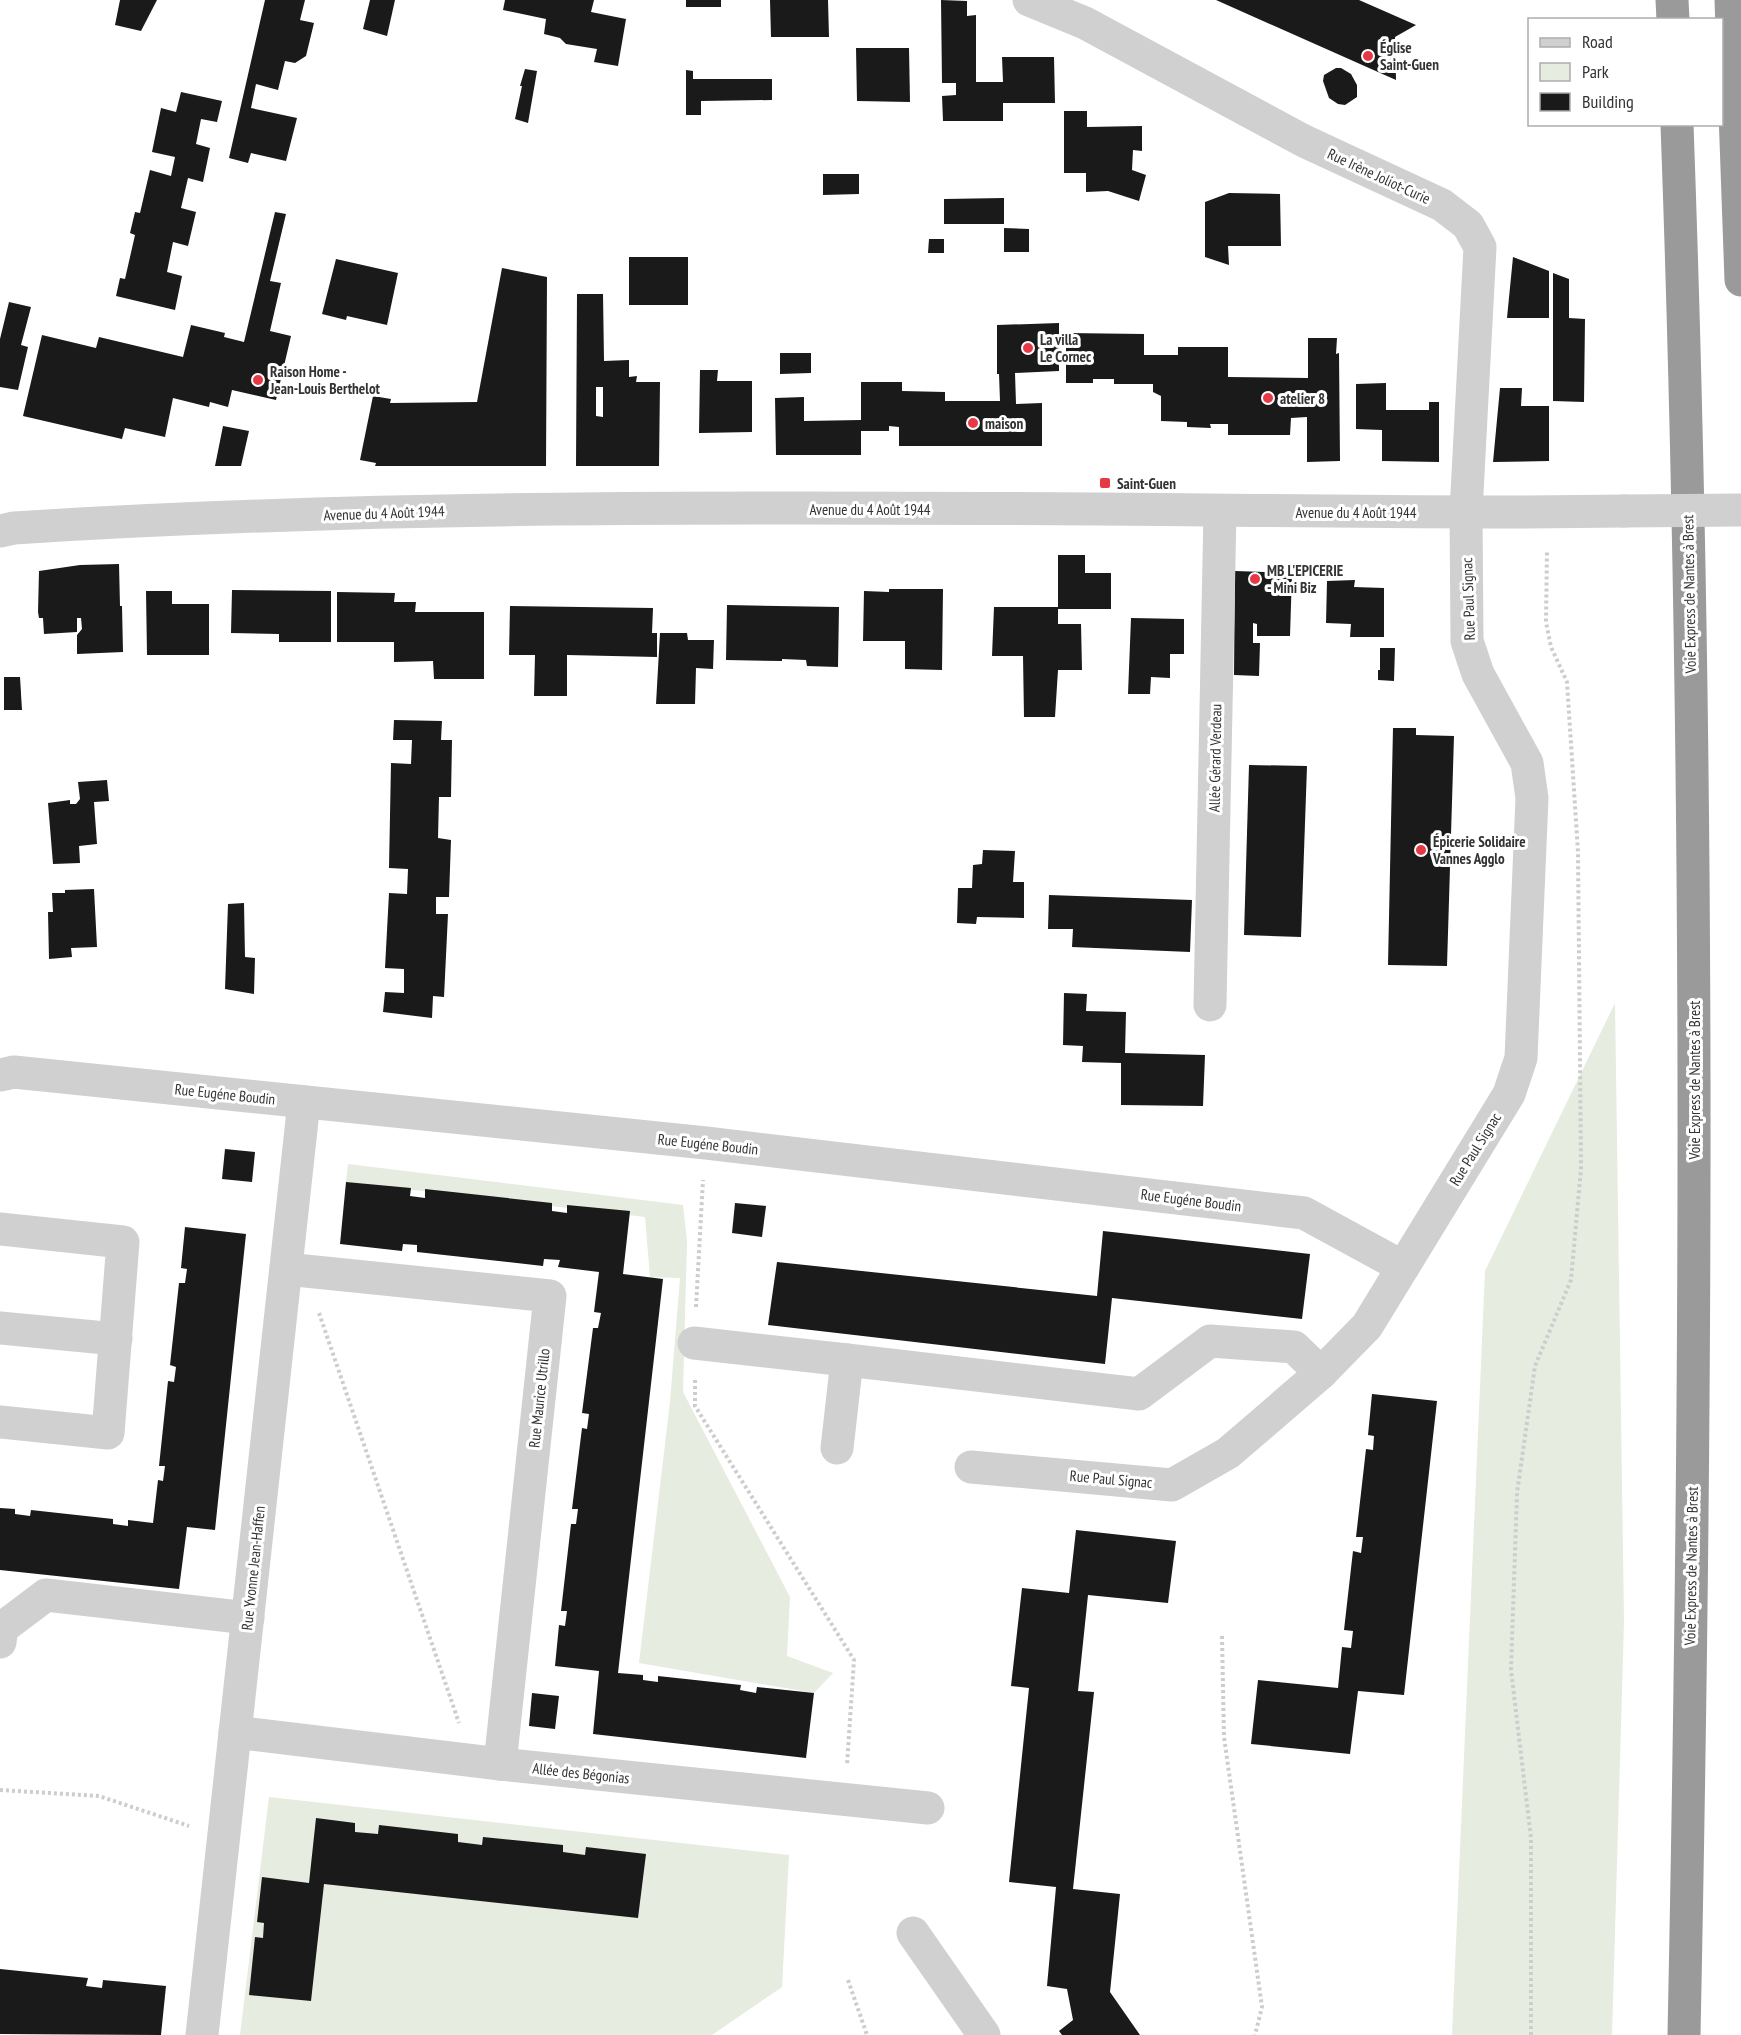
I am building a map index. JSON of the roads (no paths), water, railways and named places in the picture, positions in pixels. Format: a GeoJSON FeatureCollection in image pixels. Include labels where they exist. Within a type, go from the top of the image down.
{"type":"FeatureCollection","features":[{"type":"Feature","properties":{"kind":"highway"},"geometry":{"type":"LineString","coordinates":[[1672,0],[1673,18]]}},
{"type":"Feature","properties":{"kind":"highway"},"geometry":{"type":"LineString","coordinates":[[1731,0],[1741,280]]}},
{"type":"Feature","properties":{"kind":"highway","name":"Voie Express de Nantes à Brest"},"geometry":{"type":"LineString","coordinates":[[1677,126],[1687,437],[1693,766],[1695,1240],[1684,2035]]}},
{"type":"Feature","properties":{"kind":"street","name":"Rue Irène Joliot-Curie"},"geometry":{"type":"LineString","coordinates":[[1029,0],[1085,23],[1304,141],[1442,205],[1468,225],[1480,248],[1466,512]]}},
{"type":"Feature","properties":{"kind":"street","name":"Avenue du 4 Août 1944"},"geometry":{"type":"LineString","coordinates":[[0,531],[14,528],[144,520],[556,508],[1466,512],[1741,510]]}},
{"type":"Feature","properties":{"kind":"street","name":"Allée Gérard Verdeau"},"geometry":{"type":"LineString","coordinates":[[1210,1005],[1220,511]]}},
{"type":"Feature","properties":{"kind":"street","name":"Rue Paul Signac"},"geometry":{"type":"LineString","coordinates":[[971,1467],[1172,1485],[1228,1453],[1321,1372],[1367,1326],[1509,1094],[1521,1058],[1532,798],[1527,763],[1478,675],[1467,641],[1466,512]]}},
{"type":"Feature","properties":{"kind":"street","name":"Rue Eugéne Boudin"},"geometry":{"type":"LineString","coordinates":[[0,1075],[14,1072],[706,1143],[1304,1213],[1403,1267]]}},
{"type":"Feature","properties":{"kind":"street","name":"Rue Yvonne Jean-Haffen"},"geometry":{"type":"LineString","coordinates":[[202,2035],[248,1618],[295,1270],[304,1101]]}},
{"type":"Feature","properties":{"kind":"street"},"geometry":{"type":"LineString","coordinates":[[0,1229],[123,1242],[108,1433],[0,1422]]}},
{"type":"Feature","properties":{"kind":"street","name":"Rue Maurice Utrillo"},"geometry":{"type":"LineString","coordinates":[[295,1270],[550,1296],[486,1763]]}},
{"type":"Feature","properties":{"kind":"street"},"geometry":{"type":"LineString","coordinates":[[0,1328],[116,1339]]}},
{"type":"Feature","properties":{"kind":"street"},"geometry":{"type":"LineString","coordinates":[[694,1343],[1138,1394],[1210,1341],[1294,1347],[1321,1372]]}},
{"type":"Feature","properties":{"kind":"street"},"geometry":{"type":"LineString","coordinates":[[837,1448],[847,1360]]}},
{"type":"Feature","properties":{"kind":"street"},"geometry":{"type":"LineString","coordinates":[[0,1642],[2,1628],[46,1596],[248,1618]]}},
{"type":"Feature","properties":{"kind":"street","name":"Allée des Bégonias"},"geometry":{"type":"LineString","coordinates":[[235,1732],[486,1763],[928,1808]]}},
{"type":"Feature","properties":{"kind":"street"},"geometry":{"type":"LineString","coordinates":[[913,1934],[984,2035]]}},
{"type":"Feature","properties":{"kind":"place","name":"Église Saint-Guen"},"geometry":{"type":"Point","coordinates":[1368,56]}},
{"type":"Feature","properties":{"kind":"place","name":"La villa Le Cornec"},"geometry":{"type":"Point","coordinates":[1028,348]}},
{"type":"Feature","properties":{"kind":"place","name":"Raison Home - Jean-Louis Berthelot"},"geometry":{"type":"Point","coordinates":[258,380]}},
{"type":"Feature","properties":{"kind":"place","name":"atelier 8"},"geometry":{"type":"Point","coordinates":[1268,398]}},
{"type":"Feature","properties":{"kind":"place","name":"maison"},"geometry":{"type":"Point","coordinates":[973,423]}},
{"type":"Feature","properties":{"kind":"place","name":"Saint-Guen"},"geometry":{"type":"Point","coordinates":[1105,483]}},
{"type":"Feature","properties":{"kind":"place","name":"MB L'EPICERIE - Mini Biz"},"geometry":{"type":"Point","coordinates":[1255,579]}},
{"type":"Feature","properties":{"kind":"place","name":"Épicerie Solidaire Vannes Agglo"},"geometry":{"type":"Point","coordinates":[1421,850]}}]}
